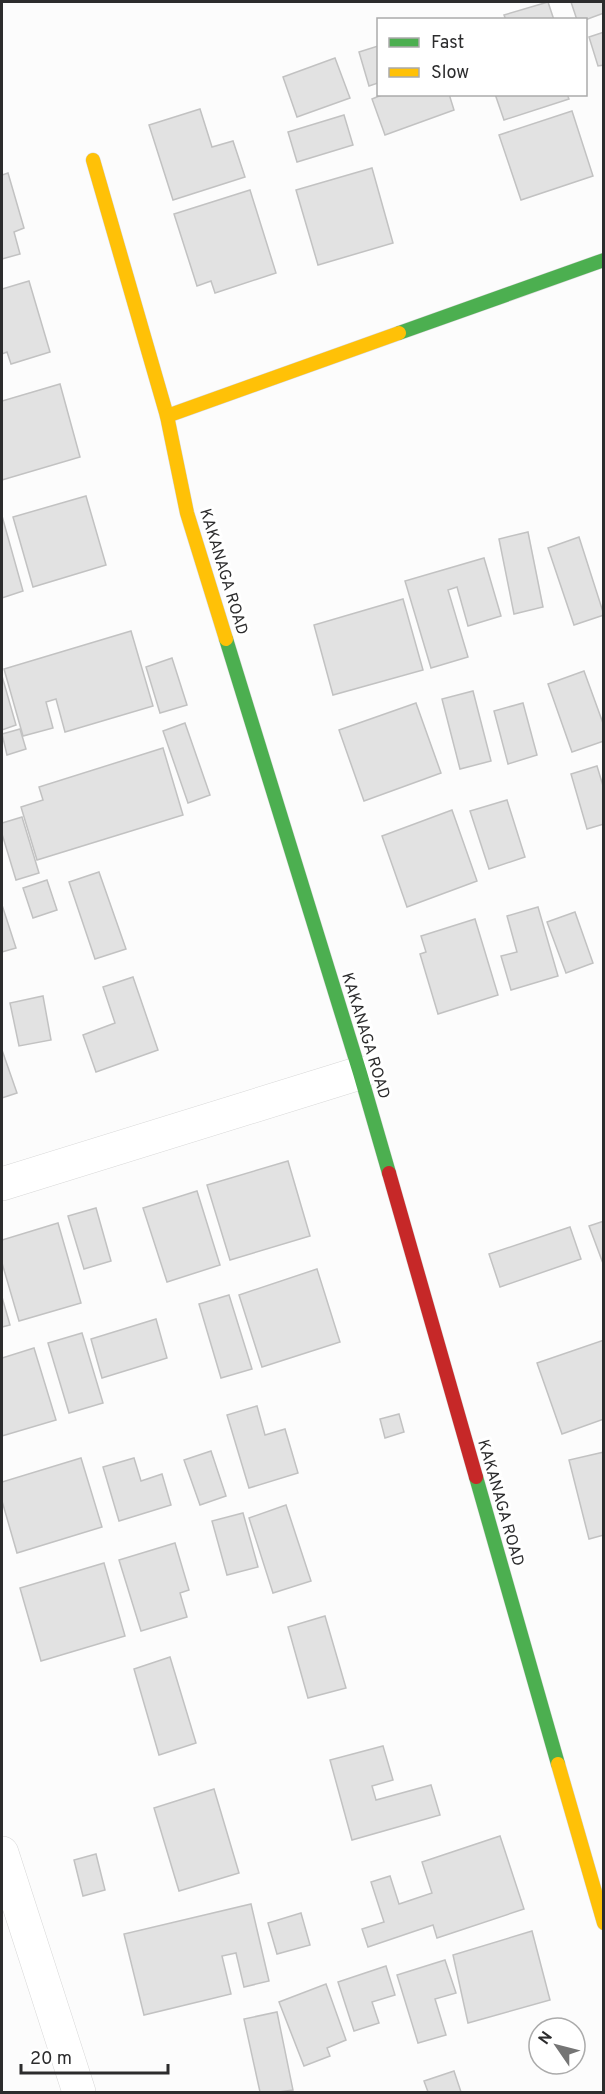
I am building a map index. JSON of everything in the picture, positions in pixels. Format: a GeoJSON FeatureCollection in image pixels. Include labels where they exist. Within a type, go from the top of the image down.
{"type":"FeatureCollection","features":[{"type":"Feature","properties":{"kind":"street","name":"KAKANAGA ROAD"},"geometry":{"type":"LineString","coordinates":[[93,160],[167,416],[187,513],[360,1073],[602,1916]]}},
{"type":"Feature","properties":{"kind":"street"},"geometry":{"type":"LineString","coordinates":[[167,416],[603,260]]}},
{"type":"Feature","properties":{"kind":"street"},"geometry":{"type":"LineString","coordinates":[[2,1184],[360,1073]]}},
{"type":"Feature","properties":{"kind":"street"},"geometry":{"type":"LineString","coordinates":[[2,1853],[79,2092]]}},
{"type":"Feature","properties":{"kind":"building"},"geometry":{"type":"Polygon","coordinates":[[[548,2],[553,18],[505,18],[504,15],[548,2]]]}},
{"type":"Feature","properties":{"kind":"building"},"geometry":{"type":"Polygon","coordinates":[[[571,2],[604,2],[604,13],[587,19],[576,18],[571,2]]]}},
{"type":"Feature","properties":{"kind":"building"},"geometry":{"type":"Polygon","coordinates":[[[604,32],[604,65],[598,66],[589,37],[604,32]]]}},
{"type":"Feature","properties":{"kind":"building"},"geometry":{"type":"Polygon","coordinates":[[[377,46],[377,83],[369,86],[359,52],[377,46]]]}},
{"type":"Feature","properties":{"kind":"building"},"geometry":{"type":"Polygon","coordinates":[[[335,58],[350,98],[297,117],[283,77],[335,58]]]}},
{"type":"Feature","properties":{"kind":"building"},"geometry":{"type":"Polygon","coordinates":[[[379,96],[450,96],[454,110],[385,135],[372,99],[379,96]]]}},
{"type":"Feature","properties":{"kind":"building"},"geometry":{"type":"Polygon","coordinates":[[[496,96],[568,96],[569,99],[504,120],[496,96]]]}},
{"type":"Feature","properties":{"kind":"building"},"geometry":{"type":"Polygon","coordinates":[[[200,109],[212,147],[233,141],[245,177],[173,200],[149,125],[200,109]]]}},
{"type":"Feature","properties":{"kind":"building"},"geometry":{"type":"Polygon","coordinates":[[[572,111],[593,176],[521,200],[499,135],[572,111]]]}},
{"type":"Feature","properties":{"kind":"building"},"geometry":{"type":"Polygon","coordinates":[[[344,115],[353,145],[297,162],[288,132],[344,115]]]}},
{"type":"Feature","properties":{"kind":"building"},"geometry":{"type":"Polygon","coordinates":[[[372,168],[393,243],[318,265],[296,190],[372,168]]]}},
{"type":"Feature","properties":{"kind":"building"},"geometry":{"type":"Polygon","coordinates":[[[8,173],[24,228],[14,232],[20,254],[2,259],[2,175],[8,173]]]}},
{"type":"Feature","properties":{"kind":"building"},"geometry":{"type":"Polygon","coordinates":[[[250,190],[276,273],[215,293],[211,281],[197,286],[174,214],[250,190]]]}},
{"type":"Feature","properties":{"kind":"building"},"geometry":{"type":"Polygon","coordinates":[[[29,281],[50,352],[11,364],[7,352],[2,354],[2,289],[29,281]]]}},
{"type":"Feature","properties":{"kind":"building"},"geometry":{"type":"Polygon","coordinates":[[[60,384],[80,457],[2,480],[2,401],[60,384]]]}},
{"type":"Feature","properties":{"kind":"building"},"geometry":{"type":"Polygon","coordinates":[[[86,496],[106,565],[33,587],[13,517],[86,496]]]}},
{"type":"Feature","properties":{"kind":"building"},"geometry":{"type":"Polygon","coordinates":[[[2,516],[23,591],[2,598],[2,516]]]}},
{"type":"Feature","properties":{"kind":"building"},"geometry":{"type":"Polygon","coordinates":[[[528,532],[543,607],[514,614],[499,539],[528,532]]]}},
{"type":"Feature","properties":{"kind":"building"},"geometry":{"type":"Polygon","coordinates":[[[579,537],[604,615],[574,625],[548,548],[579,537]]]}},
{"type":"Feature","properties":{"kind":"building"},"geometry":{"type":"Polygon","coordinates":[[[484,558],[501,616],[468,626],[457,587],[448,590],[468,657],[431,668],[405,581],[484,558]]]}},
{"type":"Feature","properties":{"kind":"building"},"geometry":{"type":"Polygon","coordinates":[[[403,599],[423,670],[333,695],[314,625],[403,599]]]}},
{"type":"Feature","properties":{"kind":"building"},"geometry":{"type":"Polygon","coordinates":[[[131,631],[153,706],[65,732],[56,699],[46,702],[53,728],[23,736],[4,669],[131,631]]]}},
{"type":"Feature","properties":{"kind":"building"},"geometry":{"type":"Polygon","coordinates":[[[172,658],[187,705],[160,713],[146,667],[172,658]]]}},
{"type":"Feature","properties":{"kind":"building"},"geometry":{"type":"Polygon","coordinates":[[[584,671],[604,726],[604,741],[572,752],[548,684],[584,671]]]}},
{"type":"Feature","properties":{"kind":"building"},"geometry":{"type":"Polygon","coordinates":[[[2,676],[16,725],[2,730],[2,676]]]}},
{"type":"Feature","properties":{"kind":"building"},"geometry":{"type":"Polygon","coordinates":[[[473,691],[491,761],[460,769],[442,699],[473,691]]]}},
{"type":"Feature","properties":{"kind":"building"},"geometry":{"type":"Polygon","coordinates":[[[416,703],[441,773],[364,801],[339,730],[416,703]]]}},
{"type":"Feature","properties":{"kind":"building"},"geometry":{"type":"Polygon","coordinates":[[[523,703],[537,755],[508,764],[494,711],[523,703]]]}},
{"type":"Feature","properties":{"kind":"building"},"geometry":{"type":"Polygon","coordinates":[[[185,723],[210,795],[188,803],[163,731],[185,723]]]}},
{"type":"Feature","properties":{"kind":"building"},"geometry":{"type":"Polygon","coordinates":[[[20,729],[26,749],[7,755],[2,734],[20,729]]]}},
{"type":"Feature","properties":{"kind":"building"},"geometry":{"type":"Polygon","coordinates":[[[163,748],[183,815],[37,860],[21,807],[43,800],[39,787],[163,748]]]}},
{"type":"Feature","properties":{"kind":"building"},"geometry":{"type":"Polygon","coordinates":[[[597,766],[604,789],[604,824],[587,829],[571,774],[597,766]]]}},
{"type":"Feature","properties":{"kind":"building"},"geometry":{"type":"Polygon","coordinates":[[[507,800],[525,857],[489,869],[470,811],[507,800]]]}},
{"type":"Feature","properties":{"kind":"building"},"geometry":{"type":"Polygon","coordinates":[[[452,810],[477,881],[407,907],[382,836],[452,810]]]}},
{"type":"Feature","properties":{"kind":"building"},"geometry":{"type":"Polygon","coordinates":[[[22,817],[39,873],[16,880],[2,834],[2,823],[22,817]]]}},
{"type":"Feature","properties":{"kind":"building"},"geometry":{"type":"Polygon","coordinates":[[[99,872],[126,949],[95,959],[69,882],[99,872]]]}},
{"type":"Feature","properties":{"kind":"building"},"geometry":{"type":"Polygon","coordinates":[[[47,880],[57,910],[33,918],[23,888],[47,880]]]}},
{"type":"Feature","properties":{"kind":"building"},"geometry":{"type":"Polygon","coordinates":[[[2,905],[16,948],[2,952],[2,905]]]}},
{"type":"Feature","properties":{"kind":"building"},"geometry":{"type":"Polygon","coordinates":[[[538,907],[558,976],[511,990],[501,956],[517,952],[507,916],[538,907]]]}},
{"type":"Feature","properties":{"kind":"building"},"geometry":{"type":"Polygon","coordinates":[[[575,912],[593,963],[566,973],[547,922],[575,912]]]}},
{"type":"Feature","properties":{"kind":"building"},"geometry":{"type":"Polygon","coordinates":[[[475,919],[498,995],[438,1014],[420,954],[426,952],[421,936],[475,919]]]}},
{"type":"Feature","properties":{"kind":"building"},"geometry":{"type":"Polygon","coordinates":[[[133,977],[158,1050],[96,1072],[83,1035],[115,1023],[103,987],[133,977]]]}},
{"type":"Feature","properties":{"kind":"building"},"geometry":{"type":"Polygon","coordinates":[[[43,996],[51,1040],[19,1046],[10,1003],[43,996]]]}},
{"type":"Feature","properties":{"kind":"building"},"geometry":{"type":"Polygon","coordinates":[[[2,1050],[17,1093],[2,1098],[2,1050]]]}},
{"type":"Feature","properties":{"kind":"building"},"geometry":{"type":"Polygon","coordinates":[[[288,1161],[310,1236],[230,1260],[207,1185],[288,1161]]]}},
{"type":"Feature","properties":{"kind":"building"},"geometry":{"type":"Polygon","coordinates":[[[197,1191],[220,1265],[167,1282],[143,1208],[197,1191]]]}},
{"type":"Feature","properties":{"kind":"building"},"geometry":{"type":"Polygon","coordinates":[[[96,1208],[111,1261],[84,1269],[68,1216],[96,1208]]]}},
{"type":"Feature","properties":{"kind":"building"},"geometry":{"type":"Polygon","coordinates":[[[604,1221],[604,1266],[589,1226],[604,1221]]]}},
{"type":"Feature","properties":{"kind":"building"},"geometry":{"type":"Polygon","coordinates":[[[58,1223],[81,1303],[19,1321],[2,1263],[2,1240],[58,1223]]]}},
{"type":"Feature","properties":{"kind":"building"},"geometry":{"type":"Polygon","coordinates":[[[570,1227],[581,1259],[500,1287],[489,1254],[570,1227]]]}},
{"type":"Feature","properties":{"kind":"building"},"geometry":{"type":"Polygon","coordinates":[[[317,1269],[340,1342],[262,1367],[239,1295],[317,1269]]]}},
{"type":"Feature","properties":{"kind":"building"},"geometry":{"type":"Polygon","coordinates":[[[229,1295],[252,1369],[221,1378],[199,1304],[229,1295]]]}},
{"type":"Feature","properties":{"kind":"building"},"geometry":{"type":"Polygon","coordinates":[[[2,1297],[10,1325],[2,1327],[2,1297]]]}},
{"type":"Feature","properties":{"kind":"building"},"geometry":{"type":"Polygon","coordinates":[[[156,1319],[167,1358],[102,1378],[91,1339],[156,1319]]]}},
{"type":"Feature","properties":{"kind":"building"},"geometry":{"type":"Polygon","coordinates":[[[82,1333],[103,1403],[69,1413],[48,1343],[82,1333]]]}},
{"type":"Feature","properties":{"kind":"building"},"geometry":{"type":"Polygon","coordinates":[[[604,1340],[604,1419],[562,1434],[537,1363],[604,1340]]]}},
{"type":"Feature","properties":{"kind":"building"},"geometry":{"type":"Polygon","coordinates":[[[34,1348],[56,1420],[2,1436],[2,1358],[34,1348]]]}},
{"type":"Feature","properties":{"kind":"building"},"geometry":{"type":"Polygon","coordinates":[[[257,1406],[265,1435],[285,1429],[298,1473],[249,1488],[227,1415],[257,1406]]]}},
{"type":"Feature","properties":{"kind":"building"},"geometry":{"type":"Polygon","coordinates":[[[399,1414],[404,1432],[385,1438],[380,1419],[399,1414]]]}},
{"type":"Feature","properties":{"kind":"building"},"geometry":{"type":"Polygon","coordinates":[[[211,1451],[226,1496],[200,1505],[184,1460],[211,1451]]]}},
{"type":"Feature","properties":{"kind":"building"},"geometry":{"type":"Polygon","coordinates":[[[604,1452],[604,1535],[589,1539],[569,1460],[604,1452]]]}},
{"type":"Feature","properties":{"kind":"building"},"geometry":{"type":"Polygon","coordinates":[[[81,1458],[102,1527],[17,1553],[2,1501],[2,1482],[81,1458]]]}},
{"type":"Feature","properties":{"kind":"building"},"geometry":{"type":"Polygon","coordinates":[[[134,1458],[141,1481],[162,1474],[171,1505],[119,1521],[103,1467],[134,1458]]]}},
{"type":"Feature","properties":{"kind":"building"},"geometry":{"type":"Polygon","coordinates":[[[286,1505],[311,1581],[273,1593],[249,1518],[286,1505]]]}},
{"type":"Feature","properties":{"kind":"building"},"geometry":{"type":"Polygon","coordinates":[[[243,1513],[258,1567],[227,1575],[212,1521],[243,1513]]]}},
{"type":"Feature","properties":{"kind":"building"},"geometry":{"type":"Polygon","coordinates":[[[175,1543],[189,1590],[180,1593],[187,1617],[141,1631],[119,1560],[175,1543]]]}},
{"type":"Feature","properties":{"kind":"building"},"geometry":{"type":"Polygon","coordinates":[[[104,1563],[125,1636],[41,1661],[20,1588],[104,1563]]]}},
{"type":"Feature","properties":{"kind":"building"},"geometry":{"type":"Polygon","coordinates":[[[325,1616],[346,1688],[308,1698],[288,1627],[325,1616]]]}},
{"type":"Feature","properties":{"kind":"building"},"geometry":{"type":"Polygon","coordinates":[[[170,1657],[196,1743],[159,1755],[134,1669],[170,1657]]]}},
{"type":"Feature","properties":{"kind":"building"},"geometry":{"type":"Polygon","coordinates":[[[383,1746],[393,1780],[372,1786],[376,1800],[431,1785],[440,1815],[352,1840],[330,1760],[383,1746]]]}},
{"type":"Feature","properties":{"kind":"building"},"geometry":{"type":"Polygon","coordinates":[[[214,1789],[239,1873],[179,1891],[154,1808],[214,1789]]]}},
{"type":"Feature","properties":{"kind":"building"},"geometry":{"type":"Polygon","coordinates":[[[500,1836],[524,1909],[437,1938],[433,1925],[368,1947],[362,1929],[384,1922],[371,1882],[390,1876],[399,1904],[432,1893],[422,1862],[500,1836]]]}},
{"type":"Feature","properties":{"kind":"building"},"geometry":{"type":"Polygon","coordinates":[[[96,1854],[105,1890],[83,1896],[74,1860],[96,1854]]]}},
{"type":"Feature","properties":{"kind":"building"},"geometry":{"type":"Polygon","coordinates":[[[251,1904],[269,1981],[244,1987],[236,1953],[222,1956],[231,1994],[144,2015],[124,1934],[251,1904]]]}},
{"type":"Feature","properties":{"kind":"building"},"geometry":{"type":"Polygon","coordinates":[[[301,1913],[310,1945],[277,1954],[268,1923],[301,1913]]]}},
{"type":"Feature","properties":{"kind":"building"},"geometry":{"type":"Polygon","coordinates":[[[532,1931],[550,2000],[468,2023],[453,1955],[532,1931]]]}},
{"type":"Feature","properties":{"kind":"building"},"geometry":{"type":"Polygon","coordinates":[[[445,1960],[456,1993],[435,1999],[446,2035],[418,2043],[397,1975],[445,1960]]]}},
{"type":"Feature","properties":{"kind":"building"},"geometry":{"type":"Polygon","coordinates":[[[386,1966],[395,1995],[372,2002],[379,2023],[354,2031],[338,1982],[386,1966]]]}},
{"type":"Feature","properties":{"kind":"building"},"geometry":{"type":"Polygon","coordinates":[[[326,1984],[346,2040],[327,2048],[330,2056],[304,2066],[279,2002],[326,1984]]]}},
{"type":"Feature","properties":{"kind":"building"},"geometry":{"type":"Polygon","coordinates":[[[277,2012],[293,2090],[260,2092],[244,2019],[277,2012]]]}},
{"type":"Feature","properties":{"kind":"building"},"geometry":{"type":"Polygon","coordinates":[[[454,2071],[461,2092],[428,2092],[424,2081],[454,2071]]]}},
{"type":"Feature","properties":{"kind":"traffic: fast"},"geometry":{"type":"LineString","coordinates":[[399,333],[604,260]]}},
{"type":"Feature","properties":{"kind":"traffic: fast"},"geometry":{"type":"LineString","coordinates":[[226,639],[389,1173]]}},
{"type":"Feature","properties":{"kind":"traffic: fast"},"geometry":{"type":"LineString","coordinates":[[476,1477],[558,1764]]}},
{"type":"Feature","properties":{"kind":"traffic: slow"},"geometry":{"type":"LineString","coordinates":[[93,160],[167,416],[187,513],[226,639]]}},
{"type":"Feature","properties":{"kind":"traffic: slow"},"geometry":{"type":"LineString","coordinates":[[167,416],[399,333]]}},
{"type":"Feature","properties":{"kind":"traffic: slow"},"geometry":{"type":"LineString","coordinates":[[558,1764],[604,1923]]}},
{"type":"Feature","properties":{"kind":"traffic: jam"},"geometry":{"type":"LineString","coordinates":[[389,1173],[476,1477]]}}]}
